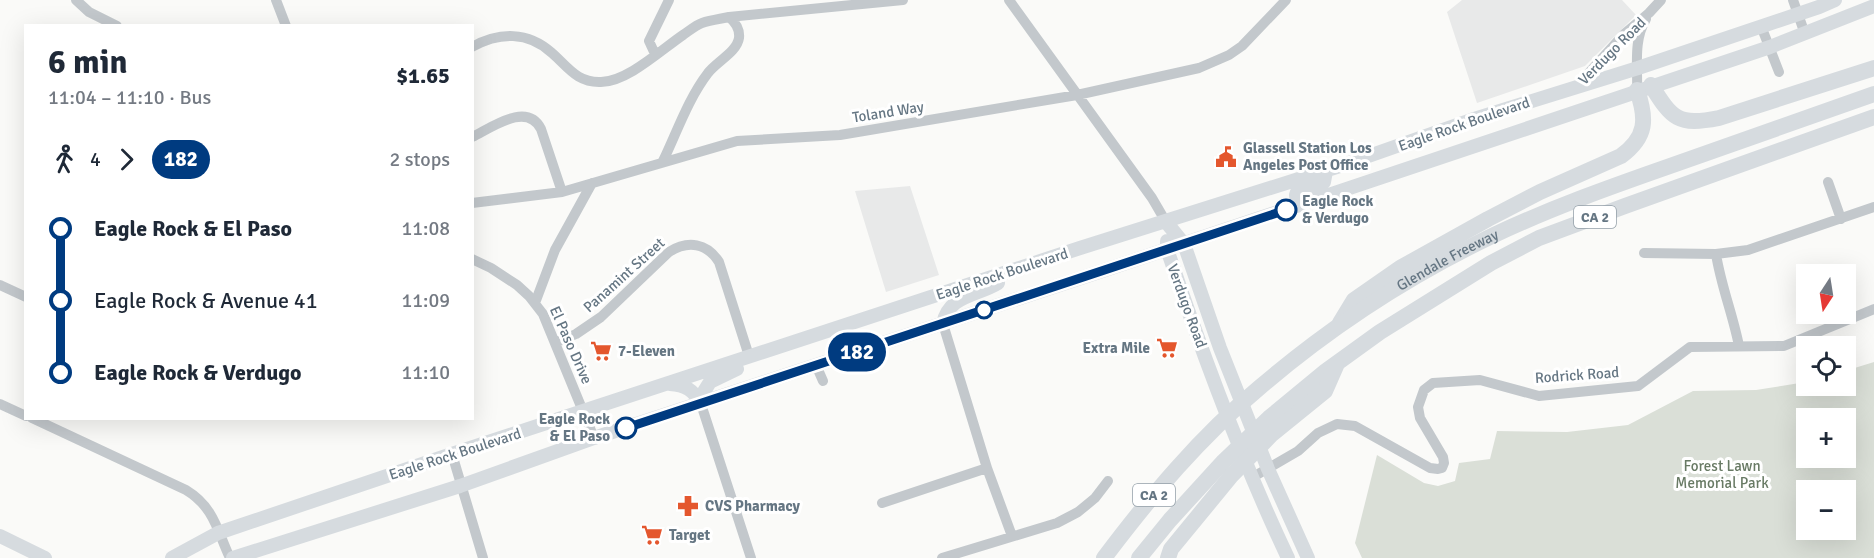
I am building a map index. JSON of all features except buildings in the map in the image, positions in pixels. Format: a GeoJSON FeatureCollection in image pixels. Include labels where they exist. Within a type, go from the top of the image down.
{"type":"FeatureCollection","features":[{"type":"Feature","properties":{"kind":"highway"},"geometry":{"type":"LineString","coordinates":[[1644,88],[1672,114],[1689,122],[1699,122],[1719,118],[1874,68]]}},
{"type":"Feature","properties":{"kind":"highway"},"geometry":{"type":"LineString","coordinates":[[1338,326],[1354,300],[1400,268],[1540,192],[1622,156],[1639,140],[1643,130],[1644,88]]}},
{"type":"Feature","properties":{"kind":"highway","name":"Glendale Freeway"},"geometry":{"type":"LineString","coordinates":[[1104,558],[1141,509],[1208,436],[1258,388],[1338,326],[1454,256],[1493,235],[1570,202],[1874,94]]}},
{"type":"Feature","properties":{"kind":"highway","name":"Glendale Freeway"},"geometry":{"type":"LineString","coordinates":[[1227,469],[1271,426],[1324,391],[1338,362],[1380,332],[1491,263],[1539,238],[1874,117]]}},
{"type":"Feature","properties":{"kind":"highway"},"geometry":{"type":"LineString","coordinates":[[1168,558],[1171,549],[1227,469]]}},
{"type":"Feature","properties":{"kind":"highway","name":"CA 2"},"geometry":{"type":"LineString","coordinates":[[1139,558],[1170,520],[1227,469]]}},
{"type":"Feature","properties":{"kind":"main road","name":"Eagle Rock Boulevard"},"geometry":{"type":"LineString","coordinates":[[172,558],[218,533],[452,454],[1003,273],[1326,171],[1471,120],[1638,68],[1835,0]]}},
{"type":"Feature","properties":{"kind":"main road","name":"Eagle Rock Boulevard"},"geometry":{"type":"LineString","coordinates":[[232,558],[460,486],[594,438],[1184,244],[1770,47],[1874,6]]}},
{"type":"Feature","properties":{"kind":"main road"},"geometry":{"type":"LineString","coordinates":[[1297,206],[1298,192],[1324,182],[1326,171]]}},
{"type":"Feature","properties":{"kind":"main road","name":"Verdugo Road"},"geometry":{"type":"LineString","coordinates":[[1166,222],[1184,244],[1220,348],[1268,469],[1308,558]]}},
{"type":"Feature","properties":{"kind":"main road","name":"Verdugo Road"},"geometry":{"type":"LineString","coordinates":[[1166,222],[1167,249],[1212,376],[1288,558]]}},
{"type":"Feature","properties":{"kind":"main road"},"geometry":{"type":"LineString","coordinates":[[943,324],[944,315],[950,306],[968,295],[998,284],[1003,273]]}},
{"type":"Feature","properties":{"kind":"main road"},"geometry":{"type":"LineString","coordinates":[[701,404],[702,393],[710,382],[783,345]]}},
{"type":"Feature","properties":{"kind":"main road"},"geometry":{"type":"LineString","coordinates":[[662,384],[686,387],[697,396],[701,404]]}},
{"type":"Feature","properties":{"kind":"main road"},"geometry":{"type":"LineString","coordinates":[[0,536],[43,557]]}},
{"type":"Feature","properties":{"kind":"street"},"geometry":{"type":"LineString","coordinates":[[76,0],[88,12],[113,24]]}},
{"type":"Feature","properties":{"kind":"street"},"geometry":{"type":"LineString","coordinates":[[276,0],[285,24]]}},
{"type":"Feature","properties":{"kind":"street"},"geometry":{"type":"LineString","coordinates":[[655,54],[649,40],[669,0]]}},
{"type":"Feature","properties":{"kind":"street"},"geometry":{"type":"LineString","coordinates":[[474,46],[486,39],[504,35],[526,38],[546,47],[573,75],[592,82],[602,82],[620,78],[701,23],[729,17],[903,0]]}},
{"type":"Feature","properties":{"kind":"street"},"geometry":{"type":"LineString","coordinates":[[1009,0],[1156,203],[1166,222]]}},
{"type":"Feature","properties":{"kind":"street","name":"Toland Way"},"geometry":{"type":"LineString","coordinates":[[474,203],[562,192],[737,141],[840,135],[1077,95],[1199,68],[1214,63],[1242,46],[1286,0]]}},
{"type":"Feature","properties":{"kind":"street","name":"Verdugo Road"},"geometry":{"type":"LineString","coordinates":[[1644,88],[1638,68],[1640,28],[1661,0]]}},
{"type":"Feature","properties":{"kind":"street"},"geometry":{"type":"LineString","coordinates":[[1793,0],[1805,34]]}},
{"type":"Feature","properties":{"kind":"street","name":"Verdugo Road"},"geometry":{"type":"LineString","coordinates":[[1575,88],[1624,34],[1649,14]]}},
{"type":"Feature","properties":{"kind":"street"},"geometry":{"type":"LineString","coordinates":[[663,161],[699,85],[710,70],[737,44],[739,31],[729,17]]}},
{"type":"Feature","properties":{"kind":"street"},"geometry":{"type":"LineString","coordinates":[[1761,26],[1779,72]]}},
{"type":"Feature","properties":{"kind":"street"},"geometry":{"type":"LineString","coordinates":[[474,136],[517,116],[530,117],[535,120],[541,129],[562,192]]}},
{"type":"Feature","properties":{"kind":"street"},"geometry":{"type":"LineString","coordinates":[[1828,182],[1841,219]]}},
{"type":"Feature","properties":{"kind":"street"},"geometry":{"type":"LineString","coordinates":[[535,303],[555,250],[592,183]]}},
{"type":"Feature","properties":{"kind":"street"},"geometry":{"type":"LineString","coordinates":[[1644,253],[1716,254],[1748,250],[1874,207]]}},
{"type":"Feature","properties":{"kind":"street","name":"Panamint Street"},"geometry":{"type":"LineString","coordinates":[[555,343],[576,334],[601,317],[669,252],[677,247],[692,244],[708,250],[718,262],[749,357]]}},
{"type":"Feature","properties":{"kind":"street"},"geometry":{"type":"LineString","coordinates":[[1716,254],[1719,275],[1739,346]]}},
{"type":"Feature","properties":{"kind":"street","name":"El Paso Drive"},"geometry":{"type":"LineString","coordinates":[[474,260],[518,285],[543,314],[594,438]]}},
{"type":"Feature","properties":{"kind":"street"},"geometry":{"type":"LineString","coordinates":[[0,285],[24,296]]}},
{"type":"Feature","properties":{"kind":"street","name":"Rodrick Road"},"geometry":{"type":"LineString","coordinates":[[1253,477],[1298,451],[1318,433],[1337,424],[1355,426],[1430,468],[1442,468],[1443,457],[1420,418],[1418,407],[1424,390],[1433,383],[1480,380],[1539,396],[1638,386],[1690,347],[1784,346],[1874,309]]}},
{"type":"Feature","properties":{"kind":"street"},"geometry":{"type":"LineString","coordinates":[[943,324],[987,468],[1012,536]]}},
{"type":"Feature","properties":{"kind":"street"},"geometry":{"type":"LineString","coordinates":[[816,366],[823,381]]}},
{"type":"Feature","properties":{"kind":"street"},"geometry":{"type":"LineString","coordinates":[[0,404],[24,415]]}},
{"type":"Feature","properties":{"kind":"street"},"geometry":{"type":"LineString","coordinates":[[701,404],[751,558]]}},
{"type":"Feature","properties":{"kind":"street"},"geometry":{"type":"LineString","coordinates":[[36,420],[201,499],[212,514],[218,533],[232,558]]}},
{"type":"Feature","properties":{"kind":"street"},"geometry":{"type":"LineString","coordinates":[[452,454],[483,558]]}},
{"type":"Feature","properties":{"kind":"street"},"geometry":{"type":"LineString","coordinates":[[882,503],[987,468]]}},
{"type":"Feature","properties":{"kind":"street"},"geometry":{"type":"LineString","coordinates":[[942,558],[1057,523],[1078,512],[1095,498],[1108,481]]}},
{"type":"Feature","properties":{"kind":"shaded area"},"geometry":{"type":"Polygon","coordinates":[[[1462,0],[1622,0],[1636,15],[1585,66],[1477,103],[1447,12],[1462,0]]]}},
{"type":"Feature","properties":{"kind":"shaded area"},"geometry":{"type":"Polygon","coordinates":[[[910,186],[939,275],[886,292],[855,191],[910,186]]]}},
{"type":"Feature","properties":{"kind":"green space","name":"Forest Lawn Memorial Park"},"geometry":{"type":"Polygon","coordinates":[[[1874,362],[1874,558],[1362,558],[1355,543],[1377,455],[1424,483],[1438,486],[1455,481],[1459,463],[1490,459],[1497,431],[1567,432],[1628,425],[1693,391],[1756,390],[1796,384],[1796,396],[1856,396],[1856,368],[1874,362]]]}},
{"type":"Feature","properties":{"kind":"bus line","name":"182"},"geometry":{"type":"LineString","coordinates":[[626,428],[1286,210]]}},
{"type":"Feature","properties":{"kind":"place","name":"Glassell Station Los Angeles Post Office"},"geometry":{"type":"Point","coordinates":[1226,157]}},
{"type":"Feature","properties":{"kind":"place","name":"Eagle Rock & Verdugo"},"geometry":{"type":"Point","coordinates":[1286,210]}},
{"type":"Feature","properties":{"kind":"place","name":"Extra Mile"},"geometry":{"type":"Point","coordinates":[1167,348]}},
{"type":"Feature","properties":{"kind":"place","name":"7-Eleven"},"geometry":{"type":"Point","coordinates":[601,351]}},
{"type":"Feature","properties":{"kind":"place","name":"Eagle Rock & El Paso"},"geometry":{"type":"Point","coordinates":[626,428]}},
{"type":"Feature","properties":{"kind":"place","name":"CVS Pharmacy"},"geometry":{"type":"Point","coordinates":[688,506]}},
{"type":"Feature","properties":{"kind":"place","name":"Target"},"geometry":{"type":"Point","coordinates":[652,535]}}]}
